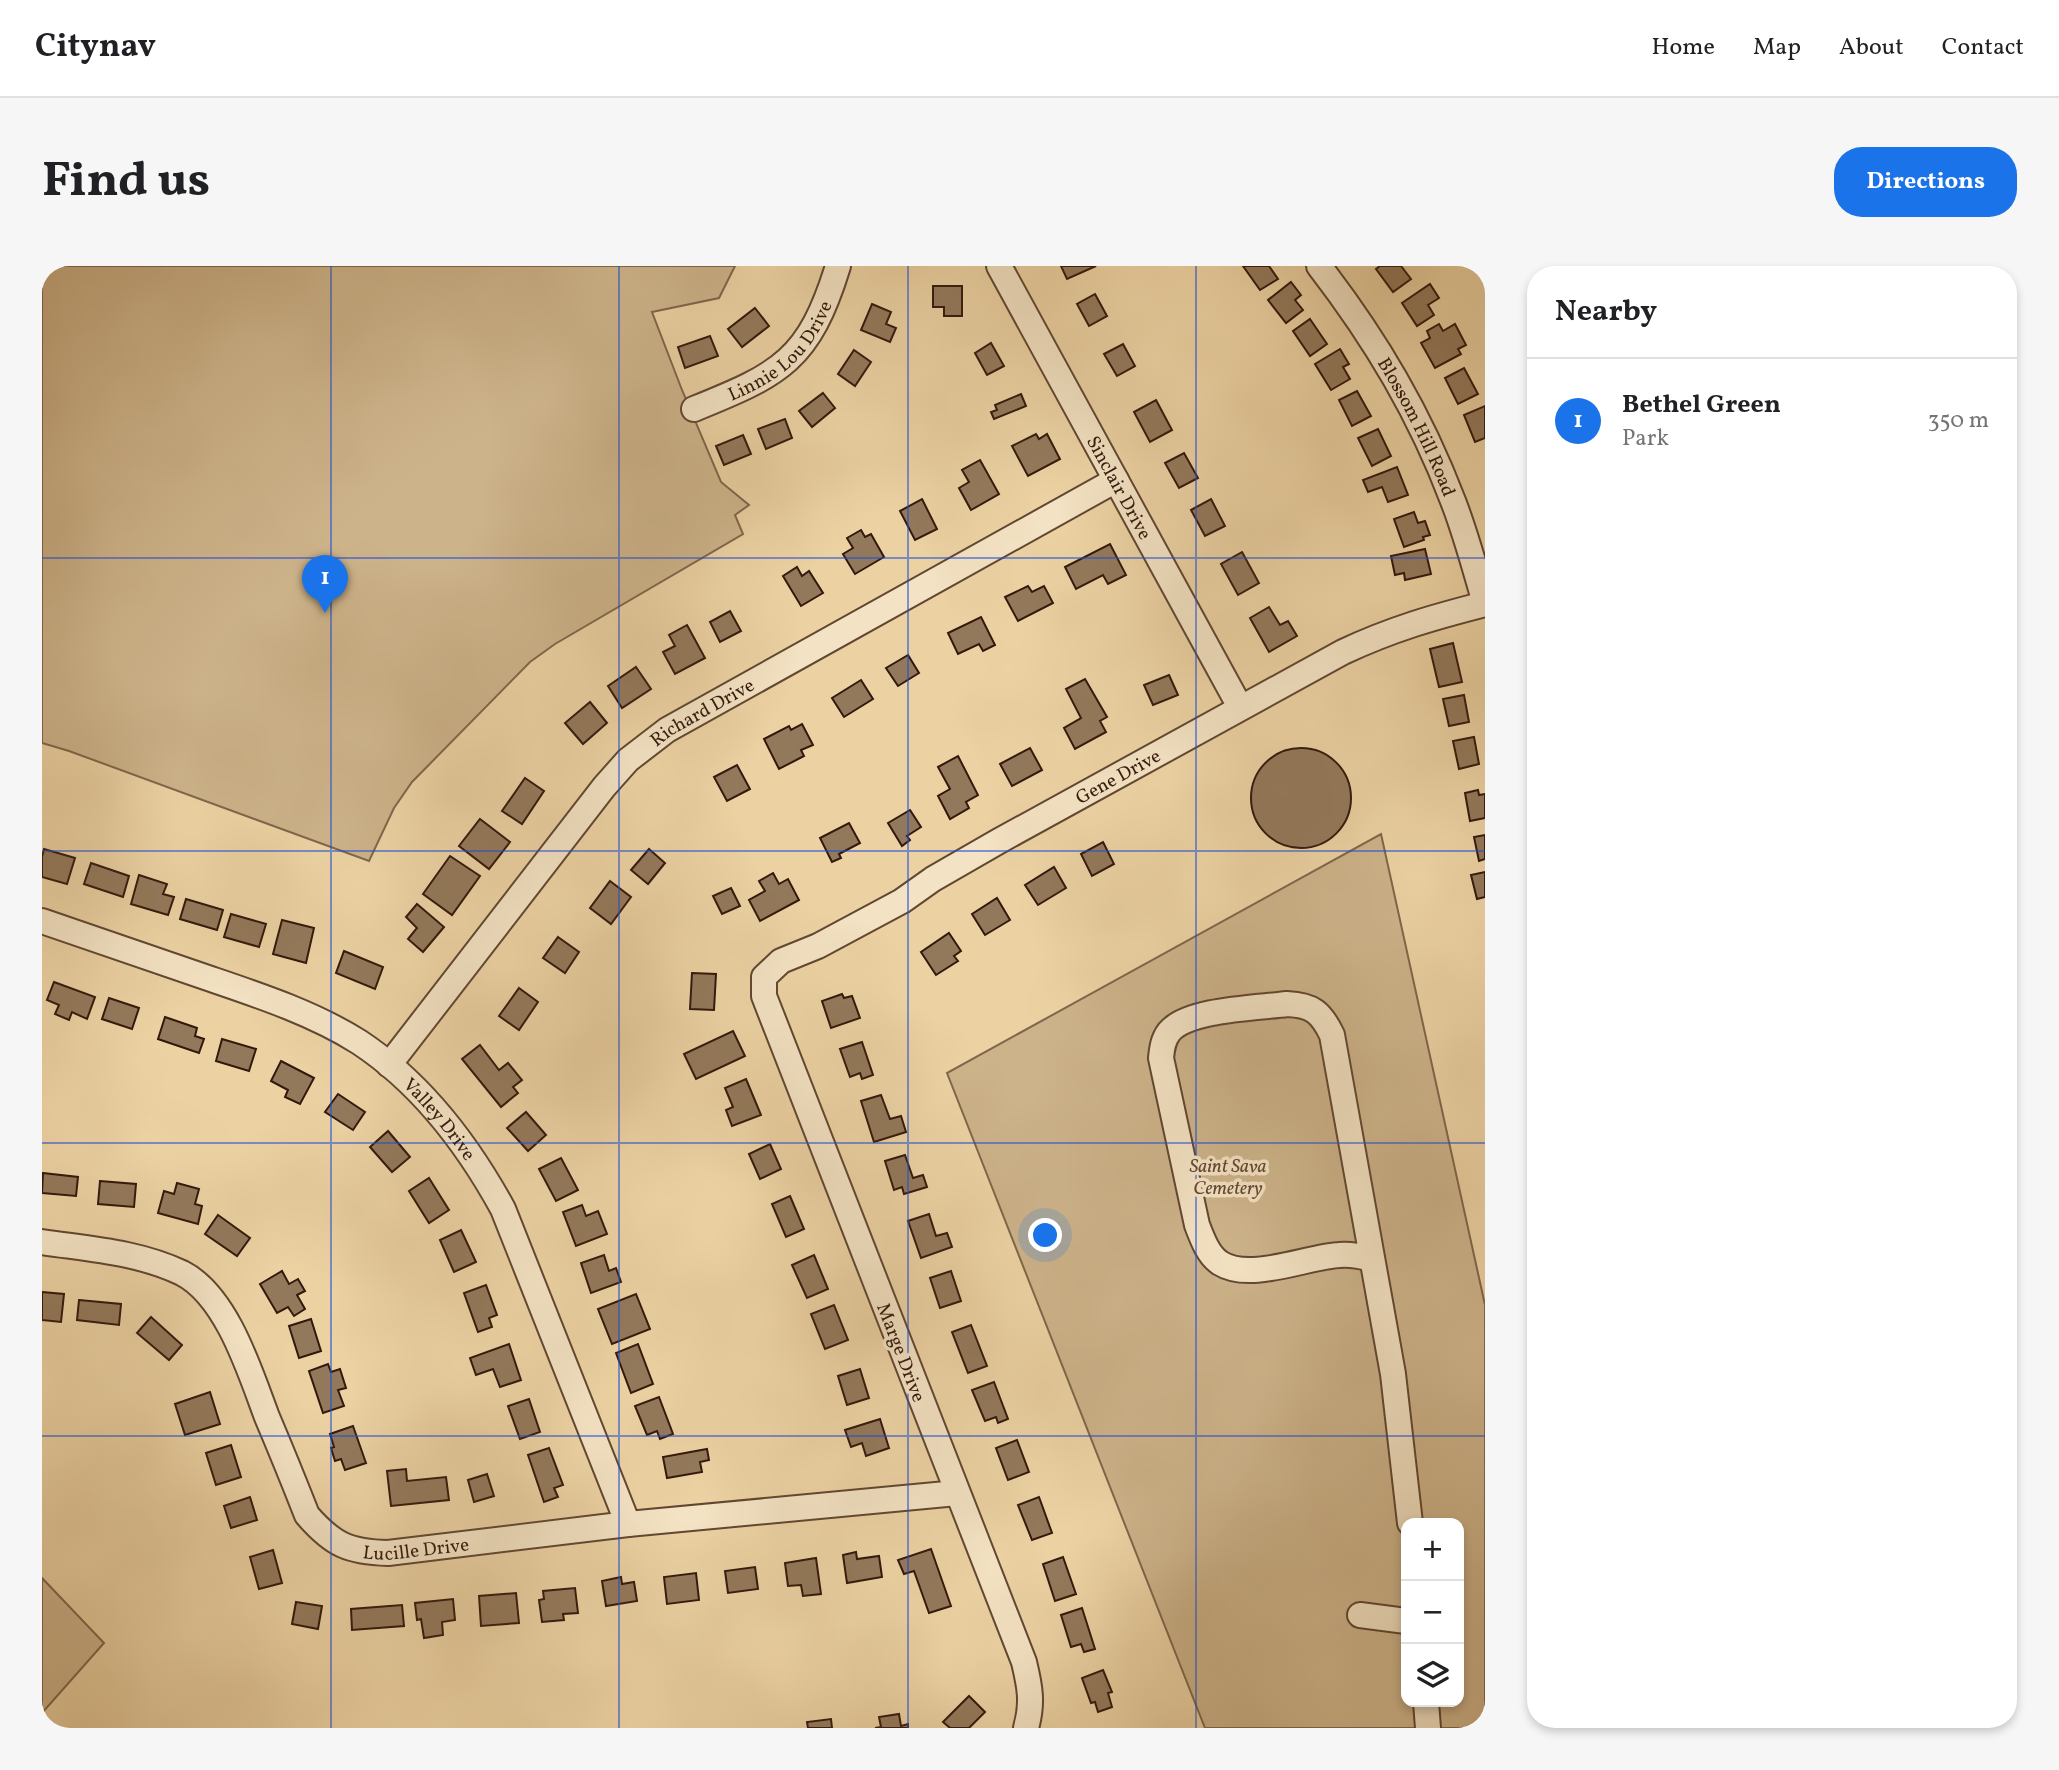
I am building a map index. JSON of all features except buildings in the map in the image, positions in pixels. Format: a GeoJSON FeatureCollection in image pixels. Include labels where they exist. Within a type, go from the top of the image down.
{"type":"FeatureCollection","features":[{"type":"Feature","properties":{"kind":"street","name":"Linnie Lou Drive"},"geometry":{"type":"LineString","coordinates":[[694,409],[746,388],[770,375],[794,355],[816,326],[838,266]]}},
{"type":"Feature","properties":{"kind":"street","name":"Sinclair Drive"},"geometry":{"type":"LineString","coordinates":[[999,266],[1240,707]]}},
{"type":"Feature","properties":{"kind":"street","name":"Blossom Hill Road"},"geometry":{"type":"LineString","coordinates":[[1319,266],[1383,355],[1426,437],[1454,503],[1485,603]]}},
{"type":"Feature","properties":{"kind":"street","name":"Richard Drive"},"geometry":{"type":"LineString","coordinates":[[389,1065],[604,787],[628,760],[667,730],[1116,480]]}},
{"type":"Feature","properties":{"kind":"street","name":"Gene Drive"},"geometry":{"type":"LineString","coordinates":[[764,977],[781,961],[818,946],[901,901],[999,841],[1343,652],[1418,621],[1485,603]]}},
{"type":"Feature","properties":{"kind":"street","name":"Valley Drive"},"geometry":{"type":"LineString","coordinates":[[42,921],[261,996],[320,1022],[357,1042],[389,1065],[422,1096],[454,1132],[482,1170],[503,1209],[628,1524]]}},
{"type":"Feature","properties":{"kind":"street","name":"Marge Drive"},"geometry":{"type":"LineString","coordinates":[[764,977],[764,996],[1024,1662],[1030,1685],[1031,1711],[1026,1728]]}},
{"type":"Feature","properties":{"kind":"street"},"geometry":{"type":"LineString","coordinates":[[1372,1259],[1356,1255],[1338,1255],[1261,1269],[1237,1269],[1218,1262],[1206,1247],[1197,1226],[1160,1058],[1163,1042],[1171,1030],[1198,1016],[1287,1004],[1315,1010],[1332,1035],[1393,1374],[1409,1518]]}},
{"type":"Feature","properties":{"kind":"street","name":"Lucille Drive"},"geometry":{"type":"LineString","coordinates":[[42,1242],[118,1253],[151,1261],[184,1274],[208,1294],[226,1320],[242,1355],[307,1516],[325,1535],[345,1546],[367,1553],[388,1553],[628,1524],[957,1493]]}},
{"type":"Feature","properties":{"kind":"street"},"geometry":{"type":"LineString","coordinates":[[1360,1615],[1401,1620]]}},
{"type":"Feature","properties":{"kind":"street"},"geometry":{"type":"LineString","coordinates":[[1426,1707],[1428,1728]]}},
{"type":"Feature","properties":{"kind":"green space"},"geometry":{"type":"Polygon","coordinates":[[[42,266],[735,266],[719,298],[652,312],[721,482],[749,505],[735,515],[743,534],[555,644],[530,662],[412,782],[394,808],[369,861],[42,743],[42,266]]]}},
{"type":"Feature","properties":{"kind":"green space","name":"Saint Sava Cemetery"},"geometry":{"type":"Polygon","coordinates":[[[1381,834],[1485,1305],[1485,1728],[1205,1728],[947,1073],[1381,834]]]}},
{"type":"Feature","properties":{"kind":"green space"},"geometry":{"type":"Polygon","coordinates":[[[42,1578],[104,1643],[42,1713],[42,1578]]]}},
{"type":"Feature","properties":{"kind":"place","name":"Bethel Green"},"geometry":{"type":"Point","coordinates":[325,613]}}]}
